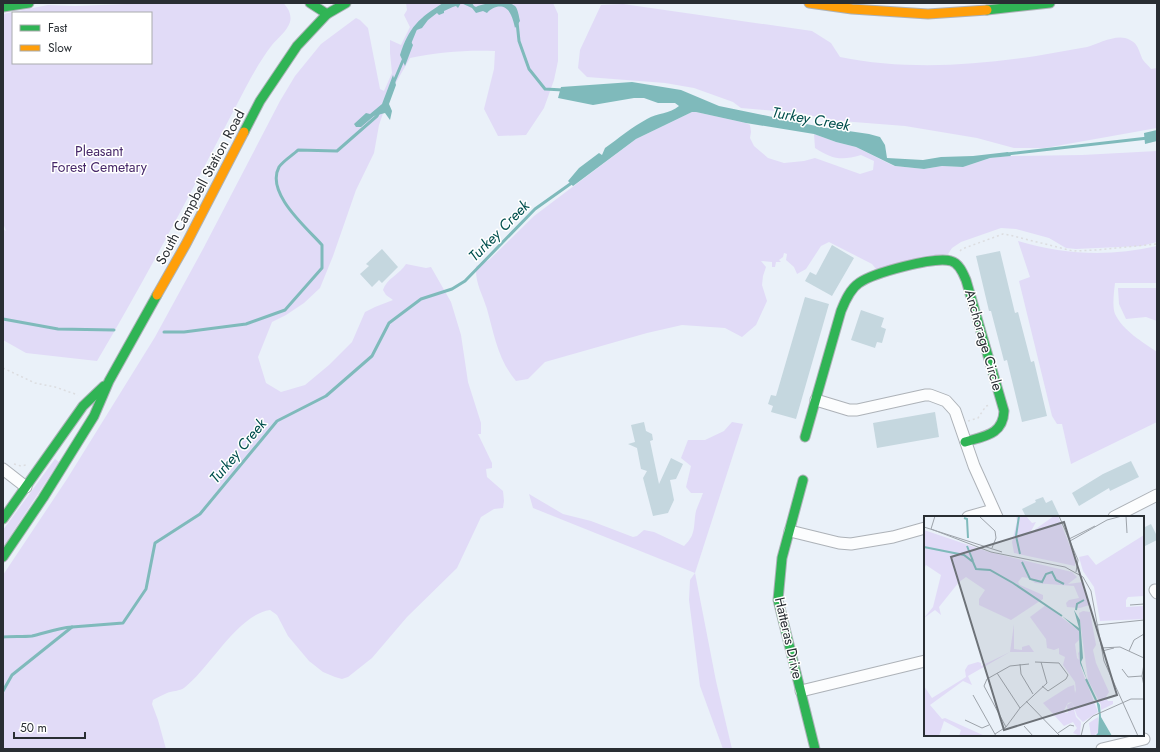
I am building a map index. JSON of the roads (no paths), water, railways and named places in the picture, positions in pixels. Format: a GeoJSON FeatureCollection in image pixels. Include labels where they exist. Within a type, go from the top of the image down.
{"type":"FeatureCollection","features":[{"type":"Feature","properties":{"kind":"main road"},"geometry":{"type":"LineString","coordinates":[[3,7],[29,3]]}},
{"type":"Feature","properties":{"kind":"main road"},"geometry":{"type":"LineString","coordinates":[[310,3],[327,14]]}},
{"type":"Feature","properties":{"kind":"main road","name":"South Campbell Station Road"},"geometry":{"type":"LineString","coordinates":[[3,557],[43,498],[94,416],[109,381],[186,244],[260,101],[297,46],[327,14],[346,3]]}},
{"type":"Feature","properties":{"kind":"main road"},"geometry":{"type":"LineString","coordinates":[[809,3],[862,6],[928,14],[993,10],[1050,3]]}},
{"type":"Feature","properties":{"kind":"main road","name":"Anchorage Circle"},"geometry":{"type":"LineString","coordinates":[[816,400],[844,302],[855,286],[875,276],[939,260],[952,262],[961,269],[966,280],[1005,416],[1002,426],[996,431],[965,442]]}},
{"type":"Feature","properties":{"kind":"main road","name":"South Campbell Station Road"},"geometry":{"type":"LineString","coordinates":[[3,519],[84,406],[109,381]]}},
{"type":"Feature","properties":{"kind":"main road"},"geometry":{"type":"LineString","coordinates":[[805,437],[816,400]]}},
{"type":"Feature","properties":{"kind":"main road","name":"Hatteras Drive"},"geometry":{"type":"LineString","coordinates":[[803,480],[782,558],[778,600],[815,749]]}},
{"type":"Feature","properties":{"kind":"street"},"geometry":{"type":"LineString","coordinates":[[816,400],[849,410],[857,410],[930,395],[939,398],[950,405],[956,411],[965,442],[995,514],[977,516]]}},
{"type":"Feature","properties":{"kind":"street"},"geometry":{"type":"LineString","coordinates":[[7,466],[26,487]]}},
{"type":"Feature","properties":{"kind":"street"},"geometry":{"type":"LineString","coordinates":[[1116,516],[1157,495]]}},
{"type":"Feature","properties":{"kind":"street"},"geometry":{"type":"LineString","coordinates":[[790,531],[840,543],[851,544],[893,537],[924,528]]}},
{"type":"Feature","properties":{"kind":"street"},"geometry":{"type":"LineString","coordinates":[[801,691],[924,662]]}},
{"type":"Feature","properties":{"kind":"street"},"geometry":{"type":"LineString","coordinates":[[1102,749],[1143,737],[1149,749]]}},
{"type":"Feature","properties":{"kind":"water"},"geometry":{"type":"Polygon","coordinates":[[[443,3],[461,3],[458,8],[456,6],[453,7],[439,15],[437,13],[428,20],[422,28],[414,31],[410,40],[413,45],[405,66],[400,55],[403,45],[411,30],[421,19],[443,3]]]}},
{"type":"Feature","properties":{"kind":"water"},"geometry":{"type":"Polygon","coordinates":[[[461,3],[472,3],[476,7],[484,4],[496,3],[512,4],[517,9],[520,21],[515,28],[509,11],[500,6],[493,8],[487,13],[483,11],[476,13],[472,8],[461,3]]]}},
{"type":"Feature","properties":{"kind":"water"},"geometry":{"type":"Polygon","coordinates":[[[393,75],[396,85],[389,104],[392,111],[390,120],[385,113],[374,116],[361,127],[356,127],[354,124],[366,113],[370,114],[382,104],[393,75]]]}},
{"type":"Feature","properties":{"kind":"water"},"geometry":{"type":"Polygon","coordinates":[[[632,82],[681,90],[719,106],[821,127],[880,137],[885,145],[887,158],[923,160],[941,157],[973,156],[1008,152],[1011,156],[990,158],[963,167],[942,166],[924,169],[895,166],[856,147],[814,134],[746,123],[692,112],[636,139],[573,186],[568,181],[579,168],[599,153],[602,155],[605,148],[641,122],[651,117],[672,111],[679,106],[675,103],[658,103],[644,98],[634,98],[593,105],[558,98],[561,87],[632,82]]]}},
{"type":"Feature","properties":{"kind":"water"},"geometry":{"type":"Polygon","coordinates":[[[1157,130],[1157,141],[1145,144],[1144,133],[1157,130]]]}},
{"type":"Feature","properties":{"kind":"waterway"},"geometry":{"type":"LineString","coordinates":[[517,22],[519,41],[529,69],[545,89],[563,90]]}},
{"type":"Feature","properties":{"kind":"waterway"},"geometry":{"type":"LineString","coordinates":[[409,45],[416,28]]}},
{"type":"Feature","properties":{"kind":"waterway"},"geometry":{"type":"LineString","coordinates":[[393,84],[404,58]]}},
{"type":"Feature","properties":{"kind":"waterway"},"geometry":{"type":"LineString","coordinates":[[164,332],[184,332],[246,324],[285,310],[322,268],[322,245],[298,220],[282,199],[276,177],[279,167],[298,150],[337,151],[377,116],[379,112]]}},
{"type":"Feature","properties":{"kind":"waterway","name":"Turkey Creek"},"geometry":{"type":"LineString","coordinates":[[1007,154],[1148,138]]}},
{"type":"Feature","properties":{"kind":"waterway","name":"Turkey Creek"},"geometry":{"type":"LineString","coordinates":[[3,691],[12,675],[72,627],[123,623],[146,589],[155,543],[200,514],[277,421],[326,396],[372,356],[389,323],[421,299],[452,289],[465,281],[535,209],[573,182]]}},
{"type":"Feature","properties":{"kind":"waterway"},"geometry":{"type":"LineString","coordinates":[[3,319],[58,329],[114,330]]}},
{"type":"Feature","properties":{"kind":"waterway"},"geometry":{"type":"LineString","coordinates":[[3,637],[32,636],[57,629],[72,627]]}},
{"type":"Feature","properties":{"kind":"park label","name":"Pleasant Forest Cemetary"},"geometry":{"type":"Point","coordinates":[99,160]}}]}
